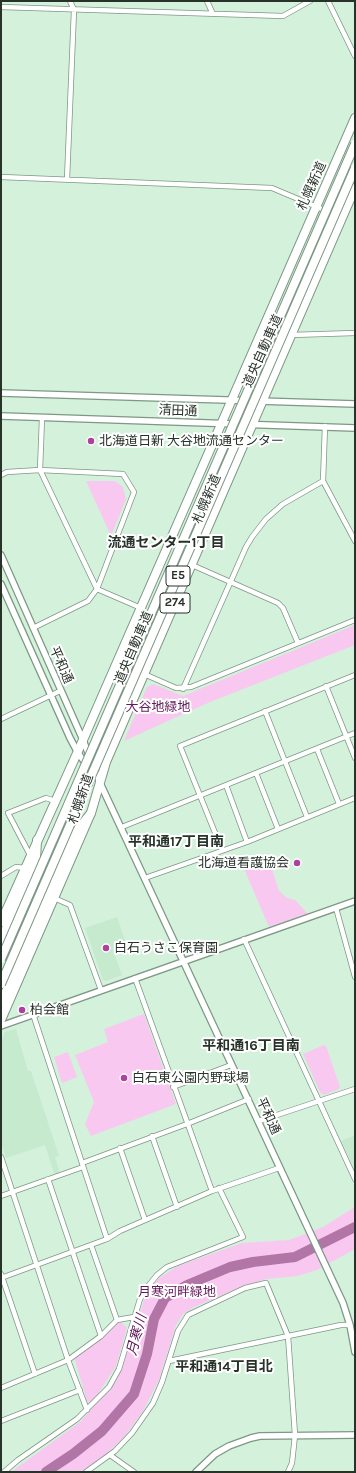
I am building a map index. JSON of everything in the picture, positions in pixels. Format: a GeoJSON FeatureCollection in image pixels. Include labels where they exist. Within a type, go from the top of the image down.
{"type":"FeatureCollection","features":[{"type":"Feature","properties":{"kind":"highway","name":"札幌新道"},"geometry":{"type":"LineString","coordinates":[[1,922],[30,855],[84,740],[355,118]]}},
{"type":"Feature","properties":{"kind":"highway","name":"道央自動車道"},"geometry":{"type":"LineString","coordinates":[[1,959],[355,144]]}},
{"type":"Feature","properties":{"kind":"highway","name":"道央自動車道"},"geometry":{"type":"LineString","coordinates":[[1,984],[355,168]]}},
{"type":"Feature","properties":{"kind":"highway","name":"札幌新道"},"geometry":{"type":"LineString","coordinates":[[1,1020],[90,813],[106,762],[355,188]]}},
{"type":"Feature","properties":{"kind":"highway"},"geometry":{"type":"LineString","coordinates":[[1,1003],[74,834],[90,813]]}},
{"type":"Feature","properties":{"kind":"highway"},"geometry":{"type":"LineString","coordinates":[[1,940],[36,860],[37,840]]}},
{"type":"Feature","properties":{"kind":"street"},"geometry":{"type":"LineString","coordinates":[[67,179],[74,10],[70,1]]}},
{"type":"Feature","properties":{"kind":"street"},"geometry":{"type":"LineString","coordinates":[[206,1],[212,12]]}},
{"type":"Feature","properties":{"kind":"street"},"geometry":{"type":"LineString","coordinates":[[1,7],[74,10],[212,12],[283,16],[310,1]]}},
{"type":"Feature","properties":{"kind":"street"},"geometry":{"type":"LineString","coordinates":[[328,1],[355,56]]}},
{"type":"Feature","properties":{"kind":"street"},"geometry":{"type":"LineString","coordinates":[[1,177],[272,188],[342,218]]}},
{"type":"Feature","properties":{"kind":"street"},"geometry":{"type":"LineString","coordinates":[[292,335],[355,333]]}},
{"type":"Feature","properties":{"kind":"street","name":"清田通"},"geometry":{"type":"LineString","coordinates":[[1,393],[355,404]]}},
{"type":"Feature","properties":{"kind":"street","name":"清田通"},"geometry":{"type":"LineString","coordinates":[[1,416],[355,428]]}},
{"type":"Feature","properties":{"kind":"street"},"geometry":{"type":"LineString","coordinates":[[42,418],[40,470],[97,589],[141,608]]}},
{"type":"Feature","properties":{"kind":"street"},"geometry":{"type":"LineString","coordinates":[[325,426],[323,481],[355,541]]}},
{"type":"Feature","properties":{"kind":"street"},"geometry":{"type":"LineString","coordinates":[[1,475],[7,472],[40,470],[123,474],[134,492],[97,589],[88,601],[33,628]]}},
{"type":"Feature","properties":{"kind":"street"},"geometry":{"type":"LineString","coordinates":[[183,689],[246,547],[266,519],[283,504],[323,481]]}},
{"type":"Feature","properties":{"kind":"street","name":"平和通"},"geometry":{"type":"LineString","coordinates":[[1,555],[60,691],[84,740],[100,783],[122,827],[231,1065],[259,1121],[279,1168],[353,1324],[355,1352]]}},
{"type":"Feature","properties":{"kind":"street"},"geometry":{"type":"LineString","coordinates":[[192,566],[278,603],[283,608],[298,643]]}},
{"type":"Feature","properties":{"kind":"street","name":"平和通"},"geometry":{"type":"LineString","coordinates":[[1,584],[78,753],[100,783]]}},
{"type":"Feature","properties":{"kind":"street"},"geometry":{"type":"LineString","coordinates":[[144,674],[176,688],[183,689],[355,620]]}},
{"type":"Feature","properties":{"kind":"street"},"geometry":{"type":"LineString","coordinates":[[222,850],[180,746],[355,675]]}},
{"type":"Feature","properties":{"kind":"street"},"geometry":{"type":"LineString","coordinates":[[326,686],[355,758]]}},
{"type":"Feature","properties":{"kind":"street"},"geometry":{"type":"LineString","coordinates":[[1,719],[60,691]]}},
{"type":"Feature","properties":{"kind":"street"},"geometry":{"type":"LineString","coordinates":[[265,711],[308,817]]}},
{"type":"Feature","properties":{"kind":"street"},"geometry":{"type":"LineString","coordinates":[[122,827],[355,734]]}},
{"type":"Feature","properties":{"kind":"street"},"geometry":{"type":"LineString","coordinates":[[317,748],[339,804]]}},
{"type":"Feature","properties":{"kind":"street"},"geometry":{"type":"LineString","coordinates":[[256,773],[278,829]]}},
{"type":"Feature","properties":{"kind":"street"},"geometry":{"type":"LineString","coordinates":[[226,785],[247,842]]}},
{"type":"Feature","properties":{"kind":"street"},"geometry":{"type":"LineString","coordinates":[[30,855],[8,813],[46,798],[55,801]]}},
{"type":"Feature","properties":{"kind":"street"},"geometry":{"type":"LineString","coordinates":[[145,878],[247,842],[355,798]]}},
{"type":"Feature","properties":{"kind":"street"},"geometry":{"type":"LineString","coordinates":[[1,876],[16,867],[25,868]]}},
{"type":"Feature","properties":{"kind":"street"},"geometry":{"type":"LineString","coordinates":[[54,898],[70,905],[102,990]]}},
{"type":"Feature","properties":{"kind":"street"},"geometry":{"type":"LineString","coordinates":[[1,1026],[355,901]]}},
{"type":"Feature","properties":{"kind":"street"},"geometry":{"type":"LineString","coordinates":[[336,908],[355,977]]}},
{"type":"Feature","properties":{"kind":"street"},"geometry":{"type":"LineString","coordinates":[[244,939],[355,1179]]}},
{"type":"Feature","properties":{"kind":"street"},"geometry":{"type":"LineString","coordinates":[[135,978],[173,1087],[212,1191]]}},
{"type":"Feature","properties":{"kind":"street"},"geometry":{"type":"LineString","coordinates":[[33,1014],[108,1239]]}},
{"type":"Feature","properties":{"kind":"street"},"geometry":{"type":"LineString","coordinates":[[173,1087],[231,1065]]}},
{"type":"Feature","properties":{"kind":"street"},"geometry":{"type":"LineString","coordinates":[[259,1121],[355,1089]]}},
{"type":"Feature","properties":{"kind":"street"},"geometry":{"type":"LineString","coordinates":[[1,1196],[48,1180],[120,1148],[187,1124],[248,1099]]}},
{"type":"Feature","properties":{"kind":"street"},"geometry":{"type":"LineString","coordinates":[[152,1136],[177,1207]]}},
{"type":"Feature","properties":{"kind":"street"},"geometry":{"type":"LineString","coordinates":[[120,1148],[145,1220]]}},
{"type":"Feature","properties":{"kind":"street"},"geometry":{"type":"LineString","coordinates":[[1,1157],[38,1265],[68,1360],[87,1410]]}},
{"type":"Feature","properties":{"kind":"street"},"geometry":{"type":"LineString","coordinates":[[35,1374],[1,1276],[38,1265],[108,1239],[145,1220],[219,1188],[279,1168]]}},
{"type":"Feature","properties":{"kind":"street"},"geometry":{"type":"LineString","coordinates":[[48,1180],[101,1336]]}},
{"type":"Feature","properties":{"kind":"street"},"geometry":{"type":"LineString","coordinates":[[4,1472],[18,1460],[62,1431],[87,1410],[109,1387],[119,1369],[140,1299],[148,1285],[168,1267],[243,1237],[219,1188]]}},
{"type":"Feature","properties":{"kind":"street"},"geometry":{"type":"LineString","coordinates":[[91,1245],[117,1320]]}},
{"type":"Feature","properties":{"kind":"street"},"geometry":{"type":"LineString","coordinates":[[86,1472],[110,1456],[132,1433],[153,1402],[162,1382],[178,1331],[188,1315],[244,1288],[266,1283],[288,1336],[295,1435],[292,1463],[288,1472]]}},
{"type":"Feature","properties":{"kind":"street"},"geometry":{"type":"LineString","coordinates":[[1,1387],[68,1360],[101,1336],[117,1320],[134,1317]]}},
{"type":"Feature","properties":{"kind":"street"},"geometry":{"type":"LineString","coordinates":[[168,1361],[341,1325],[353,1324]]}},
{"type":"Feature","properties":{"kind":"street"},"geometry":{"type":"LineString","coordinates":[[1,1422],[80,1390]]}},
{"type":"Feature","properties":{"kind":"street"},"geometry":{"type":"LineString","coordinates":[[196,1472],[215,1454],[240,1442],[260,1436],[355,1435]]}},
{"type":"Feature","properties":{"kind":"street"},"geometry":{"type":"LineString","coordinates":[[110,1456],[134,1472]]}},
{"type":"Feature","properties":{"kind":"shaded area","name":"白石うさこ保育園"},"geometry":{"type":"Polygon","coordinates":[[[117,917],[127,946],[113,951],[122,975],[106,981],[103,980],[85,928],[117,917]]]}},
{"type":"Feature","properties":{"kind":"shaded area"},"geometry":{"type":"Polygon","coordinates":[[[16,1029],[28,1071],[31,1071],[59,1156],[55,1157],[60,1174],[55,1176],[45,1145],[6,1158],[1,1143],[1,1041],[5,1032],[16,1029]]]}},
{"type":"Feature","properties":{"kind":"shaded area"},"geometry":{"type":"Polygon","coordinates":[[[355,1135],[355,1170],[341,1141],[355,1135]]]}},
{"type":"Feature","properties":{"kind":"green space"},"geometry":{"type":"Polygon","coordinates":[[[86,481],[115,481],[123,487],[126,499],[111,536],[86,481]]]}},
{"type":"Feature","properties":{"kind":"green space","name":"大谷地緑地"},"geometry":{"type":"Polygon","coordinates":[[[355,625],[355,645],[210,702],[124,741],[147,687],[153,684],[183,696],[355,625]]]}},
{"type":"Feature","properties":{"kind":"green space"},"geometry":{"type":"Polygon","coordinates":[[[267,853],[279,891],[287,898],[295,900],[308,914],[269,927],[242,864],[267,853]]]}},
{"type":"Feature","properties":{"kind":"green space"},"geometry":{"type":"Polygon","coordinates":[[[144,1014],[176,1104],[91,1136],[85,1124],[94,1102],[75,1055],[108,1042],[104,1029],[144,1014]]]}},
{"type":"Feature","properties":{"kind":"green space"},"geometry":{"type":"Polygon","coordinates":[[[324,1045],[326,1046],[340,1087],[339,1089],[324,1095],[320,1092],[303,1054],[324,1045]]]}},
{"type":"Feature","properties":{"kind":"green space"},"geometry":{"type":"Polygon","coordinates":[[[68,1052],[77,1077],[62,1083],[54,1057],[68,1052]]]}},
{"type":"Feature","properties":{"kind":"green space","name":"月寒河畔緑地"},"geometry":{"type":"Polygon","coordinates":[[[355,1207],[355,1249],[317,1270],[298,1276],[267,1279],[243,1286],[194,1307],[183,1314],[176,1325],[159,1380],[143,1411],[124,1437],[101,1459],[80,1472],[11,1472],[80,1422],[110,1388],[126,1355],[146,1294],[159,1278],[178,1266],[242,1243],[289,1240],[323,1227],[355,1207]]]}},
{"type":"Feature","properties":{"kind":"green space"},"geometry":{"type":"Polygon","coordinates":[[[120,1321],[127,1328],[116,1366],[91,1403],[87,1401],[74,1357],[120,1321]]]}},
{"type":"Feature","properties":{"kind":"waterway","name":"月寒川"},"geometry":{"type":"LineString","coordinates":[[46,1472],[73,1454],[102,1431],[134,1394],[147,1354],[154,1319],[165,1298],[187,1285],[230,1267],[253,1262],[295,1257],[355,1227]]}},
{"type":"Feature","properties":{"kind":"place","name":"北海道日新 大谷地流通センター"},"geometry":{"type":"Point","coordinates":[91,441]}},
{"type":"Feature","properties":{"kind":"place","name":"北海道看護協会"},"geometry":{"type":"Point","coordinates":[297,863]}},
{"type":"Feature","properties":{"kind":"place","name":"白石うさこ保育園"},"geometry":{"type":"Point","coordinates":[106,948]}},
{"type":"Feature","properties":{"kind":"place","name":"柏会館"},"geometry":{"type":"Point","coordinates":[22,1010]}},
{"type":"Feature","properties":{"kind":"place","name":"白石東公園内野球場"},"geometry":{"type":"Point","coordinates":[124,1078]}},
{"type":"Feature","properties":{"kind":"district","name":"流通センター1丁目"},"geometry":{"type":"Point","coordinates":[166,543]}},
{"type":"Feature","properties":{"kind":"district","name":"平和通17丁目南"},"geometry":{"type":"Point","coordinates":[176,842]}},
{"type":"Feature","properties":{"kind":"district","name":"平和通16丁目南"},"geometry":{"type":"Point","coordinates":[251,1046]}},
{"type":"Feature","properties":{"kind":"district","name":"平和通14丁目北"},"geometry":{"type":"Point","coordinates":[224,1367]}}]}
